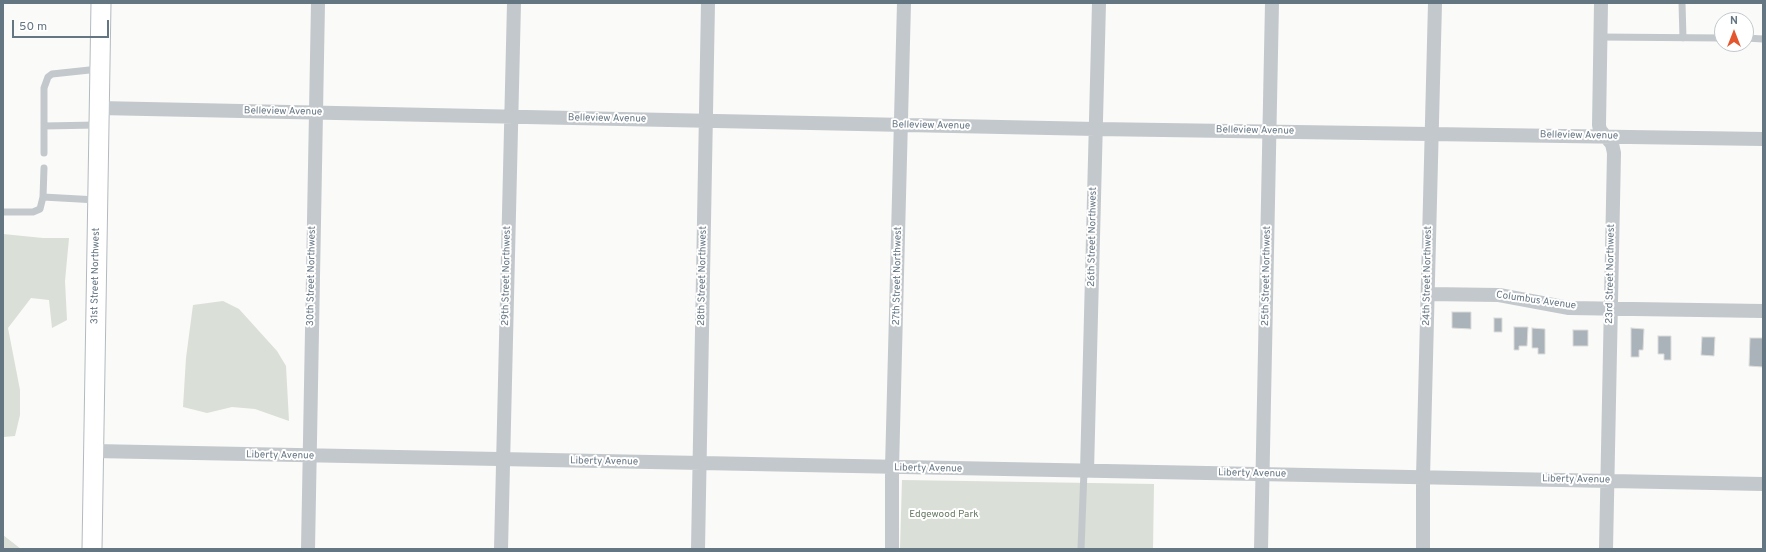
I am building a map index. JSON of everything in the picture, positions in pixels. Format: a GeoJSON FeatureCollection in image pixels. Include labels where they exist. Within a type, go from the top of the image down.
{"type":"FeatureCollection","features":[{"type":"Feature","properties":{"kind":"main road","name":"31st Street Northwest"},"geometry":{"type":"LineString","coordinates":[[92,549],[101,3]]}},
{"type":"Feature","properties":{"kind":"street","name":"30th Street Northwest"},"geometry":{"type":"LineString","coordinates":[[308,549],[318,3]]}},
{"type":"Feature","properties":{"kind":"street","name":"29th Street Northwest"},"geometry":{"type":"LineString","coordinates":[[501,549],[510,117],[514,3]]}},
{"type":"Feature","properties":{"kind":"street","name":"28th Street Northwest"},"geometry":{"type":"LineString","coordinates":[[698,549],[708,3]]}},
{"type":"Feature","properties":{"kind":"street","name":"27th Street Northwest"},"geometry":{"type":"LineString","coordinates":[[892,549],[892,468],[904,3]]}},
{"type":"Feature","properties":{"kind":"street","name":"26th Street Northwest"},"geometry":{"type":"LineString","coordinates":[[1086,471],[1099,3]]}},
{"type":"Feature","properties":{"kind":"street","name":"25th Street Northwest"},"geometry":{"type":"LineString","coordinates":[[1261,549],[1272,3]]}},
{"type":"Feature","properties":{"kind":"street","name":"24th Street Northwest"},"geometry":{"type":"LineString","coordinates":[[1423,549],[1423,477],[1435,3]]}},
{"type":"Feature","properties":{"kind":"street","name":"23rd Street Northwest"},"geometry":{"type":"LineString","coordinates":[[1601,3],[1599,125],[1600,130],[1612,144],[1614,154],[1606,549]]}},
{"type":"Feature","properties":{"kind":"street","name":"Belleview Avenue"},"geometry":{"type":"LineString","coordinates":[[99,117],[315,113],[1096,129],[1763,139]]}},
{"type":"Feature","properties":{"kind":"street","name":"Columbus Avenue"},"geometry":{"type":"LineString","coordinates":[[1428,294],[1498,295],[1569,308],[1763,311]]}},
{"type":"Feature","properties":{"kind":"street","name":"Liberty Avenue"},"geometry":{"type":"LineString","coordinates":[[94,451],[309,457],[1763,484]]}},
{"type":"Feature","properties":{"kind":"lane"},"geometry":{"type":"LineString","coordinates":[[1682,3],[1683,38]]}},
{"type":"Feature","properties":{"kind":"lane"},"geometry":{"type":"LineString","coordinates":[[1600,36],[1714,38]]}},
{"type":"Feature","properties":{"kind":"lane"},"geometry":{"type":"LineString","coordinates":[[44,153],[44,88],[48,77],[52,74],[99,69]]}},
{"type":"Feature","properties":{"kind":"lane"},"geometry":{"type":"LineString","coordinates":[[44,126],[99,117]]}},
{"type":"Feature","properties":{"kind":"lane"},"geometry":{"type":"LineString","coordinates":[[3,212],[33,212],[40,210],[43,197],[44,168]]}},
{"type":"Feature","properties":{"kind":"lane"},"geometry":{"type":"LineString","coordinates":[[43,197],[98,200]]}},
{"type":"Feature","properties":{"kind":"lane"},"geometry":{"type":"LineString","coordinates":[[1081,549],[1086,471]]}},
{"type":"Feature","properties":{"kind":"green space"},"geometry":{"type":"Polygon","coordinates":[[[3,234],[43,238],[69,238],[65,281],[67,320],[52,328],[49,300],[31,298],[8,328],[20,390],[20,415],[15,436],[3,437],[3,234]]]}},
{"type":"Feature","properties":{"kind":"green space"},"geometry":{"type":"Polygon","coordinates":[[[223,301],[239,309],[277,351],[286,366],[289,421],[255,409],[232,407],[207,413],[183,407],[186,358],[193,305],[223,301]]]}},
{"type":"Feature","properties":{"kind":"green space","name":"Edgewood Park"},"geometry":{"type":"Polygon","coordinates":[[[902,480],[1154,484],[1153,549],[900,549],[902,480]]]}},
{"type":"Feature","properties":{"kind":"green space"},"geometry":{"type":"Polygon","coordinates":[[[3,535],[21,549],[3,549],[3,535]]]}},
{"type":"Feature","properties":{"kind":"building"},"geometry":{"type":"Polygon","coordinates":[[[1452,312],[1471,312],[1471,329],[1452,328],[1452,312]]]}},
{"type":"Feature","properties":{"kind":"building"},"geometry":{"type":"Polygon","coordinates":[[[1494,318],[1502,318],[1502,332],[1494,332],[1494,318]]]}},
{"type":"Feature","properties":{"kind":"building"},"geometry":{"type":"Polygon","coordinates":[[[1514,327],[1528,327],[1527,346],[1519,346],[1519,350],[1514,350],[1514,327]]]}},
{"type":"Feature","properties":{"kind":"building"},"geometry":{"type":"Polygon","coordinates":[[[1532,328],[1545,329],[1545,354],[1538,354],[1538,348],[1532,348],[1532,328]]]}},
{"type":"Feature","properties":{"kind":"building"},"geometry":{"type":"Polygon","coordinates":[[[1631,328],[1644,329],[1643,350],[1639,350],[1639,357],[1631,357],[1631,328]]]}},
{"type":"Feature","properties":{"kind":"building"},"geometry":{"type":"Polygon","coordinates":[[[1573,330],[1588,330],[1588,346],[1573,346],[1573,330]]]}},
{"type":"Feature","properties":{"kind":"building"},"geometry":{"type":"Polygon","coordinates":[[[1658,336],[1671,336],[1671,360],[1664,360],[1664,354],[1658,354],[1658,336]]]}},
{"type":"Feature","properties":{"kind":"building"},"geometry":{"type":"Polygon","coordinates":[[[1702,337],[1715,337],[1714,356],[1701,355],[1702,337]]]}},
{"type":"Feature","properties":{"kind":"building"},"geometry":{"type":"Polygon","coordinates":[[[1750,338],[1763,338],[1763,367],[1749,366],[1750,338]]]}}]}
